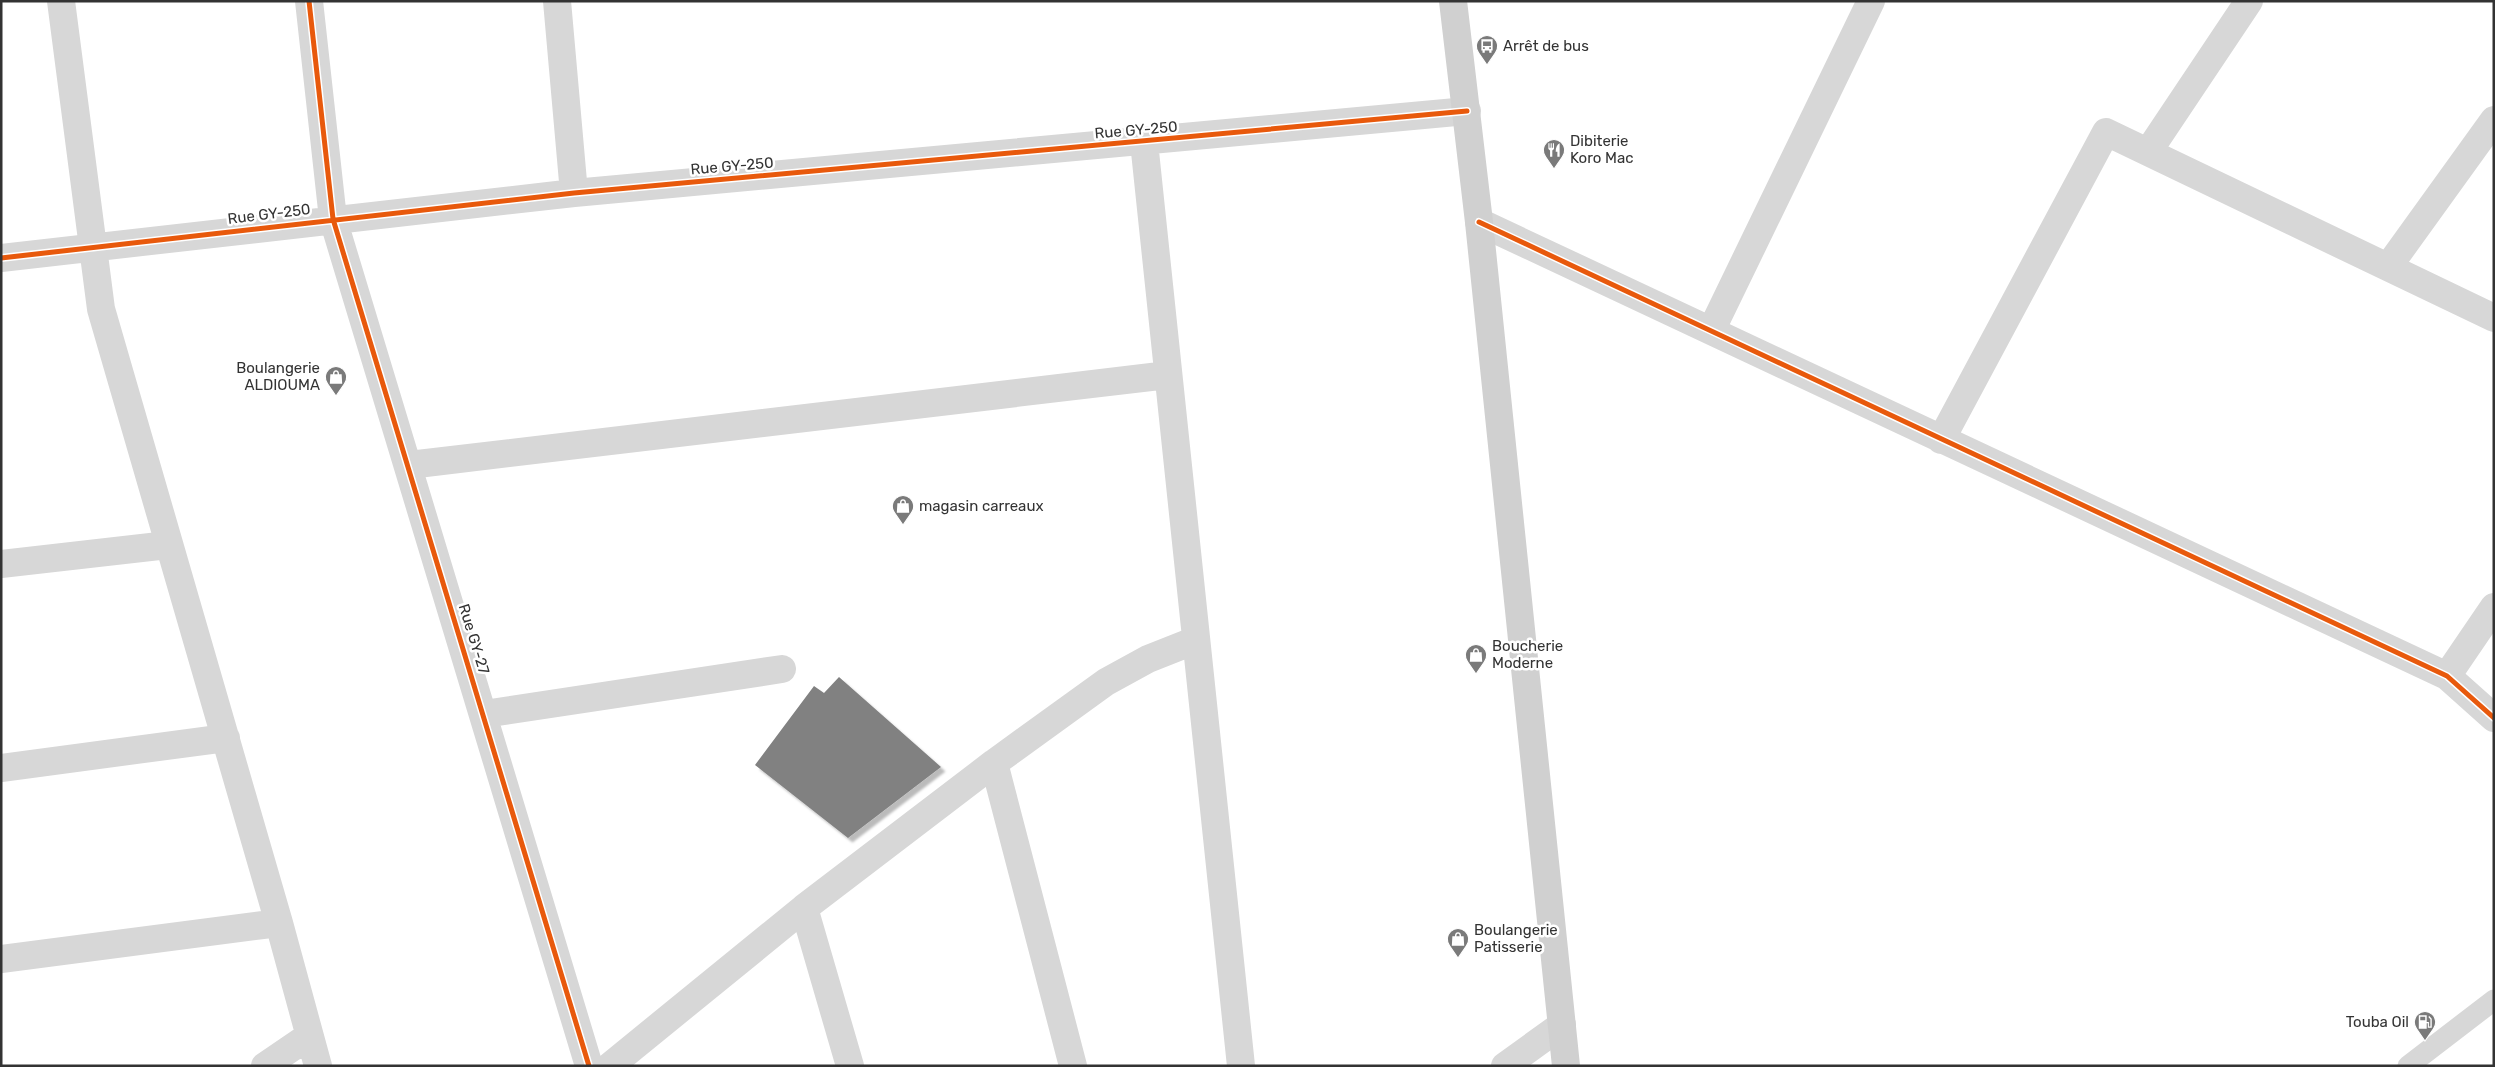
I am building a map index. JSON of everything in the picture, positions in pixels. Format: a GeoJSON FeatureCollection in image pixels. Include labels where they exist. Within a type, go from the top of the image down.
{"type":"FeatureCollection","features":[{"type":"Feature","properties":{"kind":"street"},"geometry":{"type":"LineString","coordinates":[[61,1],[101,309],[168,545],[280,923],[318,1066]]}},
{"type":"Feature","properties":{"kind":"street","name":"Rue GY-27"},"geometry":{"type":"LineString","coordinates":[[309,1],[334,219],[589,1066]]}},
{"type":"Feature","properties":{"kind":"street"},"geometry":{"type":"LineString","coordinates":[[558,1],[574,193]]}},
{"type":"Feature","properties":{"kind":"street"},"geometry":{"type":"LineString","coordinates":[[1453,1],[1479,222],[1566,1066]]}},
{"type":"Feature","properties":{"kind":"street"},"geometry":{"type":"LineString","coordinates":[[1711,331],[1870,1]]}},
{"type":"Feature","properties":{"kind":"street"},"geometry":{"type":"LineString","coordinates":[[2148,152],[2249,1]]}},
{"type":"Feature","properties":{"kind":"street","name":"Rue GY-250"},"geometry":{"type":"LineString","coordinates":[[1,258],[574,193],[1144,142],[1466,110]]}},
{"type":"Feature","properties":{"kind":"street"},"geometry":{"type":"LineString","coordinates":[[2388,267],[2494,120]]}},
{"type":"Feature","properties":{"kind":"street"},"geometry":{"type":"LineString","coordinates":[[1941,440],[2106,132],[2494,318]]}},
{"type":"Feature","properties":{"kind":"street"},"geometry":{"type":"LineString","coordinates":[[1144,142],[1241,1066]]}},
{"type":"Feature","properties":{"kind":"street"},"geometry":{"type":"LineString","coordinates":[[1479,222],[2447,676],[2494,718]]}},
{"type":"Feature","properties":{"kind":"street"},"geometry":{"type":"LineString","coordinates":[[409,465],[1168,375]]}},
{"type":"Feature","properties":{"kind":"street"},"geometry":{"type":"LineString","coordinates":[[1,564],[168,545]]}},
{"type":"Feature","properties":{"kind":"street"},"geometry":{"type":"LineString","coordinates":[[2447,676],[2494,607]]}},
{"type":"Feature","properties":{"kind":"street"},"geometry":{"type":"LineString","coordinates":[[610,1066],[804,908],[994,763],[1106,682],[1148,659],[1196,640]]}},
{"type":"Feature","properties":{"kind":"street"},"geometry":{"type":"LineString","coordinates":[[484,714],[782,669]]}},
{"type":"Feature","properties":{"kind":"street"},"geometry":{"type":"LineString","coordinates":[[1,768],[226,738]]}},
{"type":"Feature","properties":{"kind":"street"},"geometry":{"type":"LineString","coordinates":[[994,763],[1072,1066]]}},
{"type":"Feature","properties":{"kind":"street"},"geometry":{"type":"LineString","coordinates":[[804,908],[850,1066]]}},
{"type":"Feature","properties":{"kind":"street"},"geometry":{"type":"LineString","coordinates":[[1,959],[280,923]]}},
{"type":"Feature","properties":{"kind":"street"},"geometry":{"type":"LineString","coordinates":[[1505,1066],[1562,1025]]}},
{"type":"Feature","properties":{"kind":"street"},"geometry":{"type":"LineString","coordinates":[[265,1066],[309,1036]]}},
{"type":"Feature","properties":{"kind":"lane"},"geometry":{"type":"LineString","coordinates":[[2408,1066],[2494,1000]]}},
{"type":"Feature","properties":{"kind":"building"},"geometry":{"type":"Polygon","coordinates":[[[839,677],[941,767],[848,838],[755,765],[814,686],[824,693],[839,677]]]}},
{"type":"Feature","properties":{"kind":"cycle path"},"geometry":{"type":"LineString","coordinates":[[309,1],[333,219],[589,1066]]}},
{"type":"Feature","properties":{"kind":"cycle path"},"geometry":{"type":"LineString","coordinates":[[1,258],[574,193],[1467,111]]}},
{"type":"Feature","properties":{"kind":"cycle path"},"geometry":{"type":"LineString","coordinates":[[1479,222],[2447,676],[2494,718]]}},
{"type":"Feature","properties":{"kind":"place","name":"Arrêt de bus"},"geometry":{"type":"Point","coordinates":[1487,65]}},
{"type":"Feature","properties":{"kind":"place","name":"Dibiterie Koro Mac"},"geometry":{"type":"Point","coordinates":[1554,169]}},
{"type":"Feature","properties":{"kind":"place","name":"Boulangerie ALDIOUMA"},"geometry":{"type":"Point","coordinates":[336,396]}},
{"type":"Feature","properties":{"kind":"place","name":"magasin carreaux"},"geometry":{"type":"Point","coordinates":[903,525]}},
{"type":"Feature","properties":{"kind":"place","name":"Boucherie Moderne"},"geometry":{"type":"Point","coordinates":[1476,674]}},
{"type":"Feature","properties":{"kind":"place","name":"Boulangerie Patisserie"},"geometry":{"type":"Point","coordinates":[1458,958]}},
{"type":"Feature","properties":{"kind":"place","name":"Touba Oil"},"geometry":{"type":"Point","coordinates":[2425,1041]}}]}
